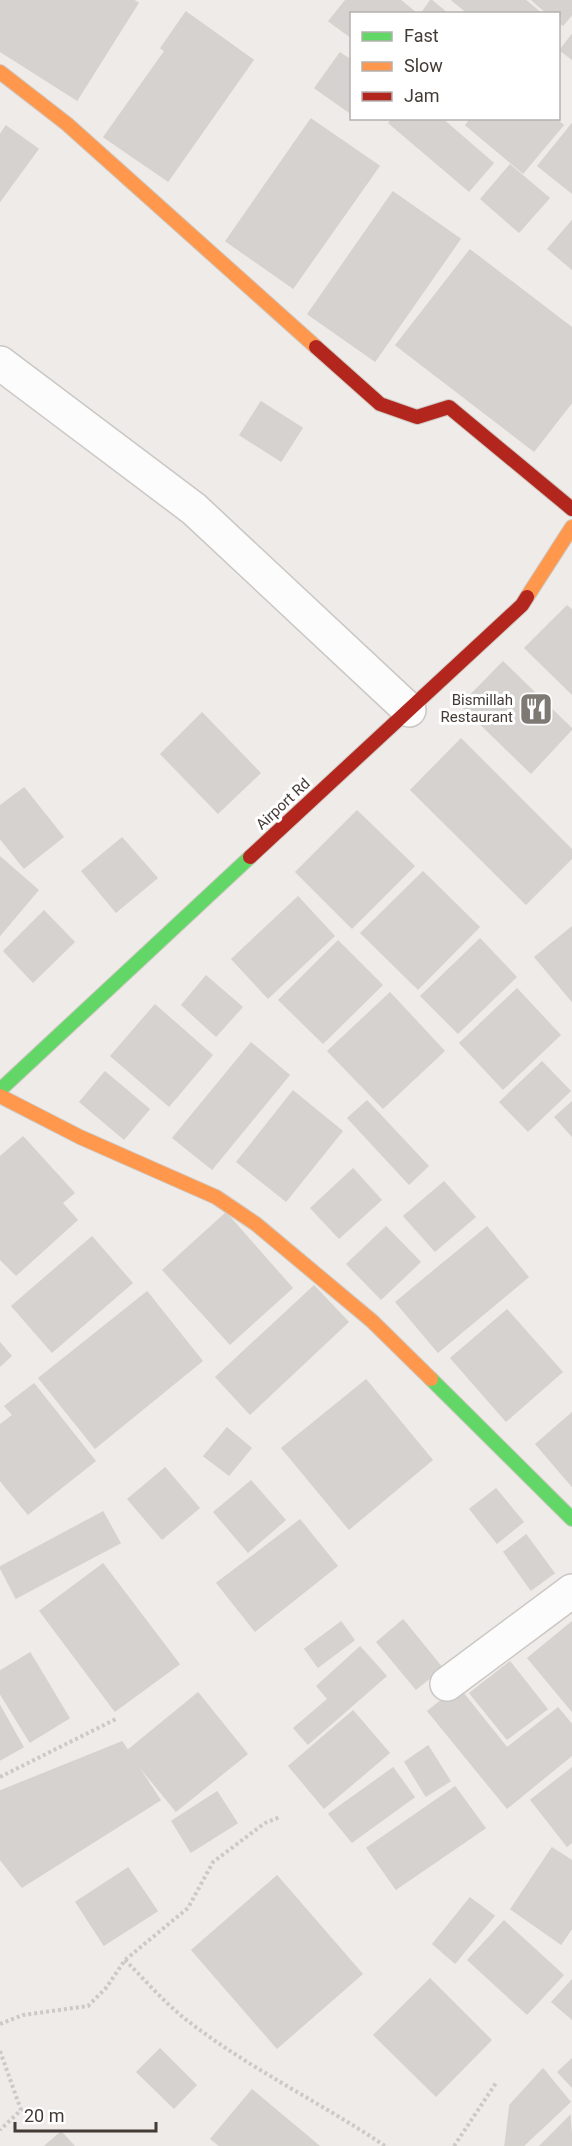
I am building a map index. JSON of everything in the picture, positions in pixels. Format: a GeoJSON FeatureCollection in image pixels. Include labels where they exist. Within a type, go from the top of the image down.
{"type":"FeatureCollection","features":[{"type":"Feature","properties":{"kind":"street"},"geometry":{"type":"LineString","coordinates":[[0,72],[67,124],[380,404],[417,417],[449,407],[572,509]]}},
{"type":"Feature","properties":{"kind":"street"},"geometry":{"type":"LineString","coordinates":[[0,363],[194,509],[409,710]]}},
{"type":"Feature","properties":{"kind":"street","name":"Airport Rd"},"geometry":{"type":"LineString","coordinates":[[0,1090],[522,604],[572,527]]}},
{"type":"Feature","properties":{"kind":"street"},"geometry":{"type":"LineString","coordinates":[[0,1096],[80,1137],[216,1197],[256,1224],[372,1321],[572,1519]]}},
{"type":"Feature","properties":{"kind":"street"},"geometry":{"type":"LineString","coordinates":[[447,1684],[572,1591]]}},
{"type":"Feature","properties":{"kind":"path"},"geometry":{"type":"LineString","coordinates":[[0,1777],[116,1719]]}},
{"type":"Feature","properties":{"kind":"path"},"geometry":{"type":"LineString","coordinates":[[0,2024],[22,2014],[88,2006],[106,1988],[125,1960],[188,1908],[213,1862],[265,1823],[280,1817]]}},
{"type":"Feature","properties":{"kind":"path"},"geometry":{"type":"LineString","coordinates":[[125,1960],[183,2017],[237,2056],[342,2116],[386,2146]]}},
{"type":"Feature","properties":{"kind":"path"},"geometry":{"type":"LineString","coordinates":[[0,2050],[21,2110],[0,2130]]}},
{"type":"Feature","properties":{"kind":"path"},"geometry":{"type":"LineString","coordinates":[[454,2146],[496,2083]]}},
{"type":"Feature","properties":{"kind":"building"},"geometry":{"type":"Polygon","coordinates":[[[0,0],[133,0],[138,3],[77,100],[0,51],[0,0]]]}},
{"type":"Feature","properties":{"kind":"building"},"geometry":{"type":"Polygon","coordinates":[[[346,0],[400,0],[415,12],[350,12],[350,37],[329,21],[346,0]]]}},
{"type":"Feature","properties":{"kind":"building"},"geometry":{"type":"Polygon","coordinates":[[[431,0],[446,12],[422,12],[431,0]]]}},
{"type":"Feature","properties":{"kind":"building"},"geometry":{"type":"Polygon","coordinates":[[[452,0],[525,0],[540,12],[467,12],[452,0]]]}},
{"type":"Feature","properties":{"kind":"building"},"geometry":{"type":"Polygon","coordinates":[[[532,0],[572,0],[572,14],[563,25],[560,23],[560,12],[546,12],[532,0]]]}},
{"type":"Feature","properties":{"kind":"building"},"geometry":{"type":"Polygon","coordinates":[[[186,12],[253,60],[168,181],[104,137],[165,51],[161,48],[186,12]]]}},
{"type":"Feature","properties":{"kind":"building"},"geometry":{"type":"Polygon","coordinates":[[[572,35],[572,59],[560,50],[572,35]]]}},
{"type":"Feature","properties":{"kind":"building"},"geometry":{"type":"Polygon","coordinates":[[[340,53],[350,60],[350,113],[315,88],[340,53]]]}},
{"type":"Feature","properties":{"kind":"building"},"geometry":{"type":"Polygon","coordinates":[[[311,119],[379,166],[293,288],[226,241],[311,119]]]}},
{"type":"Feature","properties":{"kind":"building"},"geometry":{"type":"Polygon","coordinates":[[[391,120],[443,120],[493,163],[469,191],[389,123],[391,120]]]}},
{"type":"Feature","properties":{"kind":"building"},"geometry":{"type":"Polygon","coordinates":[[[470,120],[557,120],[563,125],[523,173],[466,125],[470,120]]]}},
{"type":"Feature","properties":{"kind":"building"},"geometry":{"type":"Polygon","coordinates":[[[572,124],[572,193],[538,166],[572,124]]]}},
{"type":"Feature","properties":{"kind":"building"},"geometry":{"type":"Polygon","coordinates":[[[6,126],[38,149],[0,201],[0,135],[6,126]]]}},
{"type":"Feature","properties":{"kind":"building"},"geometry":{"type":"Polygon","coordinates":[[[510,165],[549,198],[519,232],[481,199],[510,165]]]}},
{"type":"Feature","properties":{"kind":"building"},"geometry":{"type":"Polygon","coordinates":[[[393,192],[460,239],[375,361],[308,314],[393,192]]]}},
{"type":"Feature","properties":{"kind":"building"},"geometry":{"type":"Polygon","coordinates":[[[572,221],[572,269],[548,249],[572,221]]]}},
{"type":"Feature","properties":{"kind":"building"},"geometry":{"type":"Polygon","coordinates":[[[470,250],[572,328],[572,402],[534,451],[396,345],[470,250]]]}},
{"type":"Feature","properties":{"kind":"building"},"geometry":{"type":"Polygon","coordinates":[[[261,402],[302,428],[281,461],[240,435],[261,402]]]}},
{"type":"Feature","properties":{"kind":"building"},"geometry":{"type":"Polygon","coordinates":[[[567,606],[572,610],[572,694],[525,648],[567,606]]]}},
{"type":"Feature","properties":{"kind":"building"},"geometry":{"type":"Polygon","coordinates":[[[503,662],[572,729],[531,773],[461,705],[503,662]]]}},
{"type":"Feature","properties":{"kind":"building"},"geometry":{"type":"Polygon","coordinates":[[[202,713],[260,773],[218,813],[161,754],[202,713]]]}},
{"type":"Feature","properties":{"kind":"building"},"geometry":{"type":"Polygon","coordinates":[[[461,739],[572,850],[572,858],[526,904],[411,790],[461,739]]]}},
{"type":"Feature","properties":{"kind":"building"},"geometry":{"type":"Polygon","coordinates":[[[24,788],[63,837],[24,868],[0,838],[0,806],[24,788]]]}},
{"type":"Feature","properties":{"kind":"building"},"geometry":{"type":"Polygon","coordinates":[[[357,811],[414,866],[352,928],[296,872],[357,811]]]}},
{"type":"Feature","properties":{"kind":"building"},"geometry":{"type":"Polygon","coordinates":[[[122,838],[157,878],[116,912],[82,871],[122,838]]]}},
{"type":"Feature","properties":{"kind":"building"},"geometry":{"type":"Polygon","coordinates":[[[0,857],[38,890],[0,935],[0,857]]]}},
{"type":"Feature","properties":{"kind":"building"},"geometry":{"type":"Polygon","coordinates":[[[423,872],[479,927],[418,989],[361,933],[423,872]]]}},
{"type":"Feature","properties":{"kind":"building"},"geometry":{"type":"Polygon","coordinates":[[[298,897],[334,936],[268,998],[232,959],[298,897]]]}},
{"type":"Feature","properties":{"kind":"building"},"geometry":{"type":"Polygon","coordinates":[[[44,911],[74,942],[33,982],[4,951],[44,911]]]}},
{"type":"Feature","properties":{"kind":"building"},"geometry":{"type":"Polygon","coordinates":[[[572,927],[572,1001],[535,957],[572,927]]]}},
{"type":"Feature","properties":{"kind":"building"},"geometry":{"type":"Polygon","coordinates":[[[480,939],[516,977],[458,1033],[421,996],[480,939]]]}},
{"type":"Feature","properties":{"kind":"building"},"geometry":{"type":"Polygon","coordinates":[[[338,941],[382,985],[323,1043],[279,1000],[338,941]]]}},
{"type":"Feature","properties":{"kind":"building"},"geometry":{"type":"Polygon","coordinates":[[[206,976],[242,1007],[216,1036],[182,1005],[206,976]]]}},
{"type":"Feature","properties":{"kind":"building"},"geometry":{"type":"Polygon","coordinates":[[[517,989],[560,1035],[503,1089],[460,1043],[517,989]]]}},
{"type":"Feature","properties":{"kind":"building"},"geometry":{"type":"Polygon","coordinates":[[[390,993],[444,1051],[383,1108],[328,1051],[390,993]]]}},
{"type":"Feature","properties":{"kind":"building"},"geometry":{"type":"Polygon","coordinates":[[[155,1005],[212,1055],[169,1106],[111,1056],[155,1005]]]}},
{"type":"Feature","properties":{"kind":"building"},"geometry":{"type":"Polygon","coordinates":[[[251,1043],[289,1075],[212,1169],[173,1138],[251,1043]]]}},
{"type":"Feature","properties":{"kind":"building"},"geometry":{"type":"Polygon","coordinates":[[[542,1062],[570,1091],[528,1131],[500,1102],[542,1062]]]}},
{"type":"Feature","properties":{"kind":"building"},"geometry":{"type":"Polygon","coordinates":[[[105,1072],[149,1109],[124,1139],[80,1102],[105,1072]]]}},
{"type":"Feature","properties":{"kind":"building"},"geometry":{"type":"Polygon","coordinates":[[[293,1091],[342,1131],[286,1201],[237,1162],[293,1091]]]}},
{"type":"Feature","properties":{"kind":"building"},"geometry":{"type":"Polygon","coordinates":[[[367,1101],[428,1166],[409,1184],[348,1118],[367,1101]]]}},
{"type":"Feature","properties":{"kind":"building"},"geometry":{"type":"Polygon","coordinates":[[[572,1102],[572,1136],[555,1117],[572,1102]]]}},
{"type":"Feature","properties":{"kind":"building"},"geometry":{"type":"Polygon","coordinates":[[[23,1137],[74,1193],[62,1203],[77,1220],[16,1275],[0,1259],[0,1157],[23,1137]]]}},
{"type":"Feature","properties":{"kind":"building"},"geometry":{"type":"Polygon","coordinates":[[[353,1169],[381,1200],[339,1238],[311,1208],[353,1169]]]}},
{"type":"Feature","properties":{"kind":"building"},"geometry":{"type":"Polygon","coordinates":[[[444,1182],[475,1217],[435,1251],[404,1216],[444,1182]]]}},
{"type":"Feature","properties":{"kind":"building"},"geometry":{"type":"Polygon","coordinates":[[[226,1213],[292,1288],[230,1344],[163,1270],[226,1213]]]}},
{"type":"Feature","properties":{"kind":"building"},"geometry":{"type":"Polygon","coordinates":[[[386,1227],[420,1262],[381,1299],[347,1264],[386,1227]]]}},
{"type":"Feature","properties":{"kind":"building"},"geometry":{"type":"Polygon","coordinates":[[[487,1227],[528,1277],[438,1352],[396,1302],[487,1227]]]}},
{"type":"Feature","properties":{"kind":"building"},"geometry":{"type":"Polygon","coordinates":[[[92,1237],[132,1283],[52,1352],[12,1306],[92,1237]]]}},
{"type":"Feature","properties":{"kind":"building"},"geometry":{"type":"Polygon","coordinates":[[[314,1286],[348,1322],[250,1414],[216,1377],[314,1286]]]}},
{"type":"Feature","properties":{"kind":"building"},"geometry":{"type":"Polygon","coordinates":[[[147,1292],[202,1361],[95,1448],[39,1378],[147,1292]]]}},
{"type":"Feature","properties":{"kind":"building"},"geometry":{"type":"Polygon","coordinates":[[[507,1310],[562,1372],[506,1421],[451,1358],[507,1310]]]}},
{"type":"Feature","properties":{"kind":"building"},"geometry":{"type":"Polygon","coordinates":[[[0,1343],[11,1356],[0,1366],[0,1343]]]}},
{"type":"Feature","properties":{"kind":"building"},"geometry":{"type":"Polygon","coordinates":[[[366,1380],[432,1460],[349,1529],[282,1448],[366,1380]]]}},
{"type":"Feature","properties":{"kind":"building"},"geometry":{"type":"Polygon","coordinates":[[[34,1384],[95,1461],[28,1514],[0,1480],[0,1425],[13,1415],[5,1406],[34,1384]]]}},
{"type":"Feature","properties":{"kind":"building"},"geometry":{"type":"Polygon","coordinates":[[[572,1413],[572,1486],[536,1444],[572,1413]]]}},
{"type":"Feature","properties":{"kind":"building"},"geometry":{"type":"Polygon","coordinates":[[[227,1428],[251,1448],[229,1475],[204,1456],[227,1428]]]}},
{"type":"Feature","properties":{"kind":"building"},"geometry":{"type":"Polygon","coordinates":[[[165,1468],[199,1508],[162,1539],[128,1499],[165,1468]]]}},
{"type":"Feature","properties":{"kind":"building"},"geometry":{"type":"Polygon","coordinates":[[[251,1481],[285,1520],[248,1552],[214,1512],[251,1481]]]}},
{"type":"Feature","properties":{"kind":"building"},"geometry":{"type":"Polygon","coordinates":[[[496,1489],[523,1522],[497,1543],[470,1509],[496,1489]]]}},
{"type":"Feature","properties":{"kind":"building"},"geometry":{"type":"Polygon","coordinates":[[[103,1512],[120,1543],[16,1598],[0,1567],[103,1512]]]}},
{"type":"Feature","properties":{"kind":"building"},"geometry":{"type":"Polygon","coordinates":[[[300,1520],[337,1566],[255,1631],[217,1583],[300,1520]]]}},
{"type":"Feature","properties":{"kind":"building"},"geometry":{"type":"Polygon","coordinates":[[[526,1535],[554,1573],[531,1590],[504,1552],[526,1535]]]}},
{"type":"Feature","properties":{"kind":"building"},"geometry":{"type":"Polygon","coordinates":[[[103,1564],[179,1664],[115,1711],[40,1611],[103,1564]]]}},
{"type":"Feature","properties":{"kind":"building"},"geometry":{"type":"Polygon","coordinates":[[[403,1620],[442,1668],[416,1689],[377,1642],[403,1620]]]}},
{"type":"Feature","properties":{"kind":"building"},"geometry":{"type":"Polygon","coordinates":[[[341,1622],[354,1640],[318,1667],[305,1649],[341,1622]]]}},
{"type":"Feature","properties":{"kind":"building"},"geometry":{"type":"Polygon","coordinates":[[[572,1622],[572,1711],[528,1658],[572,1622]]]}},
{"type":"Feature","properties":{"kind":"building"},"geometry":{"type":"Polygon","coordinates":[[[360,1647],[386,1676],[308,1744],[294,1728],[328,1699],[317,1686],[360,1647]]]}},
{"type":"Feature","properties":{"kind":"building"},"geometry":{"type":"Polygon","coordinates":[[[30,1653],[69,1718],[30,1742],[0,1693],[0,1671],[30,1653]]]}},
{"type":"Feature","properties":{"kind":"building"},"geometry":{"type":"Polygon","coordinates":[[[510,1662],[547,1709],[507,1739],[470,1693],[510,1662]]]}},
{"type":"Feature","properties":{"kind":"building"},"geometry":{"type":"Polygon","coordinates":[[[458,1687],[507,1748],[558,1708],[572,1725],[572,1755],[507,1808],[428,1711],[458,1687]]]}},
{"type":"Feature","properties":{"kind":"building"},"geometry":{"type":"Polygon","coordinates":[[[198,1693],[247,1754],[176,1811],[127,1751],[198,1693]]]}},
{"type":"Feature","properties":{"kind":"building"},"geometry":{"type":"Polygon","coordinates":[[[0,1706],[23,1747],[0,1760],[0,1706]]]}},
{"type":"Feature","properties":{"kind":"building"},"geometry":{"type":"Polygon","coordinates":[[[353,1711],[389,1753],[324,1808],[289,1766],[353,1711]]]}},
{"type":"Feature","properties":{"kind":"building"},"geometry":{"type":"Polygon","coordinates":[[[122,1742],[160,1800],[22,1887],[0,1859],[0,1791],[122,1742]]]}},
{"type":"Feature","properties":{"kind":"building"},"geometry":{"type":"Polygon","coordinates":[[[428,1746],[450,1781],[426,1796],[405,1762],[428,1746]]]}},
{"type":"Feature","properties":{"kind":"building"},"geometry":{"type":"Polygon","coordinates":[[[393,1768],[414,1797],[352,1842],[329,1814],[393,1768]]]}},
{"type":"Feature","properties":{"kind":"building"},"geometry":{"type":"Polygon","coordinates":[[[572,1768],[572,1842],[567,1846],[531,1800],[572,1768]]]}},
{"type":"Feature","properties":{"kind":"building"},"geometry":{"type":"Polygon","coordinates":[[[455,1787],[485,1828],[396,1889],[367,1848],[455,1787]]]}},
{"type":"Feature","properties":{"kind":"building"},"geometry":{"type":"Polygon","coordinates":[[[217,1792],[237,1823],[191,1852],[172,1821],[217,1792]]]}},
{"type":"Feature","properties":{"kind":"building"},"geometry":{"type":"Polygon","coordinates":[[[552,1848],[572,1861],[572,1928],[561,1944],[511,1909],[552,1848]]]}},
{"type":"Feature","properties":{"kind":"building"},"geometry":{"type":"Polygon","coordinates":[[[128,1868],[157,1911],[104,1945],[76,1902],[128,1868]]]}},
{"type":"Feature","properties":{"kind":"building"},"geometry":{"type":"Polygon","coordinates":[[[277,1876],[362,1974],[277,2048],[192,1950],[277,1876]]]}},
{"type":"Feature","properties":{"kind":"building"},"geometry":{"type":"Polygon","coordinates":[[[470,1898],[494,1916],[455,1963],[433,1944],[470,1898]]]}},
{"type":"Feature","properties":{"kind":"building"},"geometry":{"type":"Polygon","coordinates":[[[504,1921],[563,1975],[527,2014],[468,1960],[504,1921]]]}},
{"type":"Feature","properties":{"kind":"building"},"geometry":{"type":"Polygon","coordinates":[[[430,1979],[491,2040],[436,2096],[374,2035],[430,1979]]]}},
{"type":"Feature","properties":{"kind":"building"},"geometry":{"type":"Polygon","coordinates":[[[572,1980],[572,2019],[552,2002],[572,1980]]]}},
{"type":"Feature","properties":{"kind":"building"},"geometry":{"type":"Polygon","coordinates":[[[160,2049],[196,2085],[174,2108],[137,2072],[160,2049]]]}},
{"type":"Feature","properties":{"kind":"building"},"geometry":{"type":"Polygon","coordinates":[[[572,2059],[572,2087],[558,2072],[572,2059]]]}},
{"type":"Feature","properties":{"kind":"building"},"geometry":{"type":"Polygon","coordinates":[[[543,2069],[570,2102],[523,2146],[505,2146],[510,2105],[543,2069]]]}},
{"type":"Feature","properties":{"kind":"building"},"geometry":{"type":"Polygon","coordinates":[[[252,2090],[319,2146],[220,2146],[211,2139],[252,2090]]]}},
{"type":"Feature","properties":{"kind":"building"},"geometry":{"type":"Polygon","coordinates":[[[570,2116],[572,2146],[540,2146],[570,2116]]]}},
{"type":"Feature","properties":{"kind":"building"},"geometry":{"type":"Polygon","coordinates":[[[61,2132],[74,2146],[45,2146],[61,2132]]]}},
{"type":"Feature","properties":{"kind":"traffic: fast"},"geometry":{"type":"LineString","coordinates":[[0,1090],[250,857]]}},
{"type":"Feature","properties":{"kind":"traffic: fast"},"geometry":{"type":"LineString","coordinates":[[431,1379],[572,1519]]}},
{"type":"Feature","properties":{"kind":"traffic: slow"},"geometry":{"type":"LineString","coordinates":[[0,72],[67,124],[316,347]]}},
{"type":"Feature","properties":{"kind":"traffic: slow"},"geometry":{"type":"LineString","coordinates":[[527,597],[572,527]]}},
{"type":"Feature","properties":{"kind":"traffic: slow"},"geometry":{"type":"LineString","coordinates":[[0,1096],[80,1137],[216,1197],[256,1224],[372,1321],[431,1379]]}},
{"type":"Feature","properties":{"kind":"traffic: jam"},"geometry":{"type":"LineString","coordinates":[[316,347],[380,404],[417,417],[449,407],[572,509]]}},
{"type":"Feature","properties":{"kind":"traffic: jam"},"geometry":{"type":"LineString","coordinates":[[250,857],[522,605],[527,597]]}},
{"type":"Feature","properties":{"kind":"place","name":"Bismillah Restaurant"},"geometry":{"type":"Point","coordinates":[536,709]}}]}
